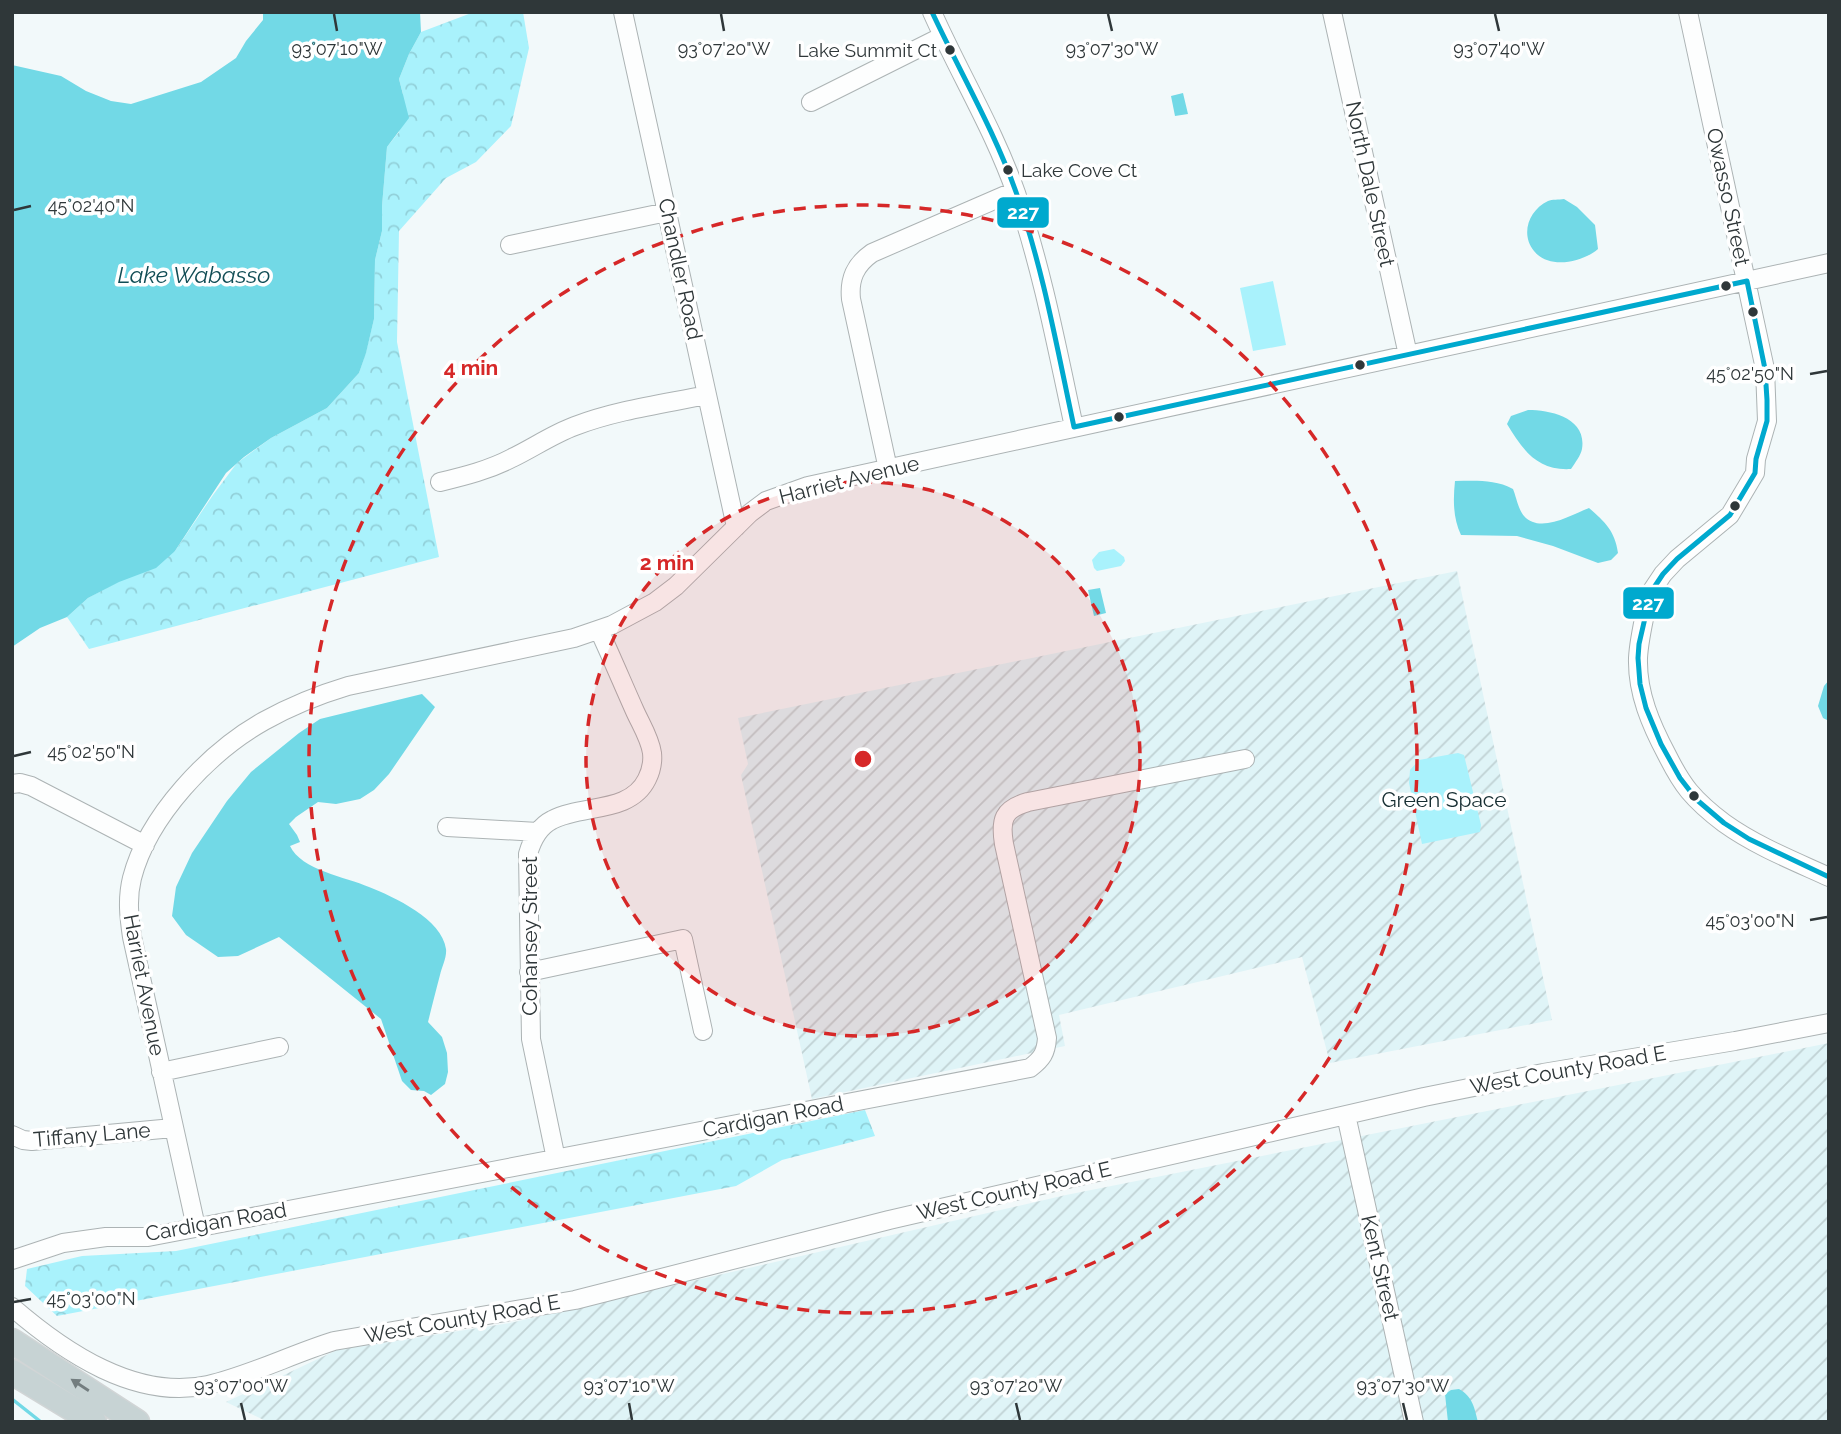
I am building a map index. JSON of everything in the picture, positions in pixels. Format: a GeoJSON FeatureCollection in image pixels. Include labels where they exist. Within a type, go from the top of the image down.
{"type":"FeatureCollection","features":[{"type":"Feature","properties":{"kind":"highway"},"geometry":{"type":"LineString","coordinates":[[12,1341],[137,1422]]}},
{"type":"Feature","properties":{"kind":"highway"},"geometry":{"type":"LineString","coordinates":[[12,1372],[94,1422]]}},
{"type":"Feature","properties":{"kind":"street","name":"Chandler Road"},"geometry":{"type":"LineString","coordinates":[[624,12],[736,527]]}},
{"type":"Feature","properties":{"kind":"street"},"geometry":{"type":"LineString","coordinates":[[932,12],[993,138],[1015,191],[1042,281],[1074,427]]}},
{"type":"Feature","properties":{"kind":"street","name":"North Dale Street"},"geometry":{"type":"LineString","coordinates":[[1332,12],[1408,355]]}},
{"type":"Feature","properties":{"kind":"street","name":"Owasso Street"},"geometry":{"type":"LineString","coordinates":[[1688,12],[1765,369],[1767,421],[1756,459],[1755,473],[1730,515],[1677,559],[1662,574],[1651,592],[1638,657],[1641,688],[1653,728],[1688,791],[1706,809],[1747,838],[1829,877]]}},
{"type":"Feature","properties":{"kind":"street"},"geometry":{"type":"LineString","coordinates":[[811,102],[943,36]]}},
{"type":"Feature","properties":{"kind":"street"},"geometry":{"type":"LineString","coordinates":[[888,469],[851,299],[852,277],[857,267],[872,253],[1015,191]]}},
{"type":"Feature","properties":{"kind":"street"},"geometry":{"type":"LineString","coordinates":[[510,245],[667,212]]}},
{"type":"Feature","properties":{"kind":"street","name":"Harriet Avenue"},"geometry":{"type":"LineString","coordinates":[[196,1227],[160,1072],[129,918],[129,898],[132,880],[145,845],[175,799],[217,755],[261,722],[291,706],[348,686],[574,638],[634,615],[676,586],[766,501],[808,486],[1829,263]]}},
{"type":"Feature","properties":{"kind":"street"},"geometry":{"type":"LineString","coordinates":[[440,482],[511,459],[576,425],[707,395]]}},
{"type":"Feature","properties":{"kind":"street","name":"Cohansey Street"},"geometry":{"type":"LineString","coordinates":[[556,1159],[531,1039],[528,854],[531,842],[538,832],[552,820],[629,799],[645,784],[652,762],[648,741],[599,630]]}},
{"type":"Feature","properties":{"kind":"street","name":"Cardigan Road"},"geometry":{"type":"LineString","coordinates":[[12,1260],[64,1243],[106,1237],[148,1237],[1030,1068],[1042,1060],[1046,1038],[1003,844],[1003,819],[1017,805],[1028,802],[1245,760]]}},
{"type":"Feature","properties":{"kind":"street"},"geometry":{"type":"LineString","coordinates":[[12,784],[28,785],[145,845]]}},
{"type":"Feature","properties":{"kind":"street"},"geometry":{"type":"LineString","coordinates":[[447,827],[538,832]]}},
{"type":"Feature","properties":{"kind":"street"},"geometry":{"type":"LineString","coordinates":[[529,972],[683,939],[703,1031]]}},
{"type":"Feature","properties":{"kind":"street","name":"West County Road E"},"geometry":{"type":"LineString","coordinates":[[12,1307],[58,1343],[115,1374],[161,1387],[206,1386],[334,1341],[575,1300],[878,1222],[1424,1097],[1543,1073],[1829,1023]]}},
{"type":"Feature","properties":{"kind":"street"},"geometry":{"type":"LineString","coordinates":[[160,1072],[279,1047]]}},
{"type":"Feature","properties":{"kind":"street","name":"Kent Street"},"geometry":{"type":"LineString","coordinates":[[1346,1115],[1414,1422]]}},
{"type":"Feature","properties":{"kind":"street","name":"Tiffany Lane"},"geometry":{"type":"LineString","coordinates":[[12,1135],[32,1141],[173,1128]]}},
{"type":"Feature","properties":{"kind":"shaded area"},"geometry":{"type":"Polygon","coordinates":[[[1457,571],[1552,1020],[1330,1063],[1302,957],[1059,1015],[1065,1046],[812,1099],[741,775],[748,764],[738,718],[1457,571]]]}},
{"type":"Feature","properties":{"kind":"shaded area"},"geometry":{"type":"Polygon","coordinates":[[[1829,1043],[1829,1422],[268,1422],[226,1402],[337,1350],[510,1323],[1066,1195],[1829,1043]]]}},
{"type":"Feature","properties":{"kind":"green space"},"geometry":{"type":"Polygon","coordinates":[[[474,12],[523,12],[529,48],[511,126],[476,162],[446,178],[399,231],[397,342],[439,557],[89,649],[67,617],[88,598],[175,551],[237,463],[271,438],[327,408],[359,373],[374,319],[375,260],[382,231],[387,147],[399,132],[403,94],[399,79],[421,32],[474,12]]]}},
{"type":"Feature","properties":{"kind":"green space"},"geometry":{"type":"Polygon","coordinates":[[[1273,281],[1286,345],[1253,351],[1240,288],[1273,281]]]}},
{"type":"Feature","properties":{"kind":"green space"},"geometry":{"type":"Polygon","coordinates":[[[1114,549],[1125,561],[1121,566],[1097,571],[1092,560],[1099,552],[1114,549]]]}},
{"type":"Feature","properties":{"kind":"green space","name":"Green Space"},"geometry":{"type":"Polygon","coordinates":[[[1458,753],[1464,755],[1481,825],[1480,832],[1422,844],[1409,783],[1410,770],[1419,760],[1458,753]]]}},
{"type":"Feature","properties":{"kind":"green space"},"geometry":{"type":"Polygon","coordinates":[[[865,1110],[875,1136],[782,1160],[736,1186],[57,1316],[25,1286],[27,1269],[82,1256],[176,1251],[865,1110]]]}},
{"type":"Feature","properties":{"kind":"water","name":"Lake Wabasso"},"geometry":{"type":"Polygon","coordinates":[[[263,12],[420,12],[421,32],[399,79],[409,118],[387,147],[382,231],[375,260],[374,319],[359,373],[327,408],[271,438],[226,473],[175,551],[156,568],[119,582],[88,598],[67,617],[40,628],[12,647],[12,65],[61,76],[86,91],[111,101],[131,104],[201,82],[236,58],[263,20],[263,12]]]}},
{"type":"Feature","properties":{"kind":"water"},"geometry":{"type":"Polygon","coordinates":[[[1183,93],[1188,114],[1175,116],[1171,96],[1183,93]]]}},
{"type":"Feature","properties":{"kind":"water"},"geometry":{"type":"Polygon","coordinates":[[[1564,199],[1577,207],[1595,225],[1598,249],[1575,260],[1548,261],[1534,251],[1527,230],[1532,216],[1541,205],[1550,200],[1564,199]]]}},
{"type":"Feature","properties":{"kind":"water"},"geometry":{"type":"Polygon","coordinates":[[[1528,410],[1557,414],[1573,423],[1579,430],[1582,449],[1571,469],[1559,469],[1540,462],[1519,442],[1507,424],[1511,416],[1528,410]]]}},
{"type":"Feature","properties":{"kind":"water"},"geometry":{"type":"Polygon","coordinates":[[[1455,481],[1492,482],[1513,489],[1524,516],[1538,523],[1556,521],[1589,508],[1608,528],[1618,553],[1611,560],[1598,563],[1517,536],[1461,535],[1454,509],[1455,481]]]}},
{"type":"Feature","properties":{"kind":"water"},"geometry":{"type":"Polygon","coordinates":[[[1100,588],[1106,613],[1094,616],[1088,590],[1100,588]]]}},
{"type":"Feature","properties":{"kind":"water"},"geometry":{"type":"Polygon","coordinates":[[[1829,680],[1829,721],[1823,718],[1818,706],[1824,686],[1829,680]]]}},
{"type":"Feature","properties":{"kind":"water"},"geometry":{"type":"Polygon","coordinates":[[[422,694],[435,707],[389,774],[374,790],[360,799],[336,804],[318,802],[289,824],[300,842],[290,846],[304,861],[403,903],[426,919],[443,938],[446,955],[428,1022],[442,1037],[447,1053],[448,1072],[445,1084],[431,1095],[424,1091],[411,1090],[402,1081],[381,1019],[279,937],[238,956],[218,957],[186,935],[172,916],[176,887],[192,853],[227,801],[251,772],[320,719],[422,694]]]}},
{"type":"Feature","properties":{"kind":"water"},"geometry":{"type":"Polygon","coordinates":[[[1459,1389],[1470,1399],[1478,1422],[1448,1422],[1445,1394],[1459,1389]]]}},
{"type":"Feature","properties":{"kind":"waterway"},"geometry":{"type":"LineString","coordinates":[[12,1399],[41,1422]]}},
{"type":"Feature","properties":{"kind":"transit line","name":"227"},"geometry":{"type":"LineString","coordinates":[[932,12],[987,124],[1026,221],[1042,279],[1074,427]]}},
{"type":"Feature","properties":{"kind":"transit line","name":"227"},"geometry":{"type":"LineString","coordinates":[[1747,281],[1765,369],[1767,400],[1767,421],[1756,459],[1755,473],[1730,515],[1677,559],[1651,592],[1639,644],[1640,684],[1646,708],[1661,744],[1680,778],[1697,800],[1724,823],[1749,839],[1829,877]]}},
{"type":"Feature","properties":{"kind":"transit line","name":"227"},"geometry":{"type":"LineString","coordinates":[[1074,427],[1747,281]]}},
{"type":"Feature","properties":{"kind":"place","name":"Lake Summit Ct"},"geometry":{"type":"Point","coordinates":[950,50]}},
{"type":"Feature","properties":{"kind":"place","name":"Lake Cove Ct"},"geometry":{"type":"Point","coordinates":[1008,170]}}]}
